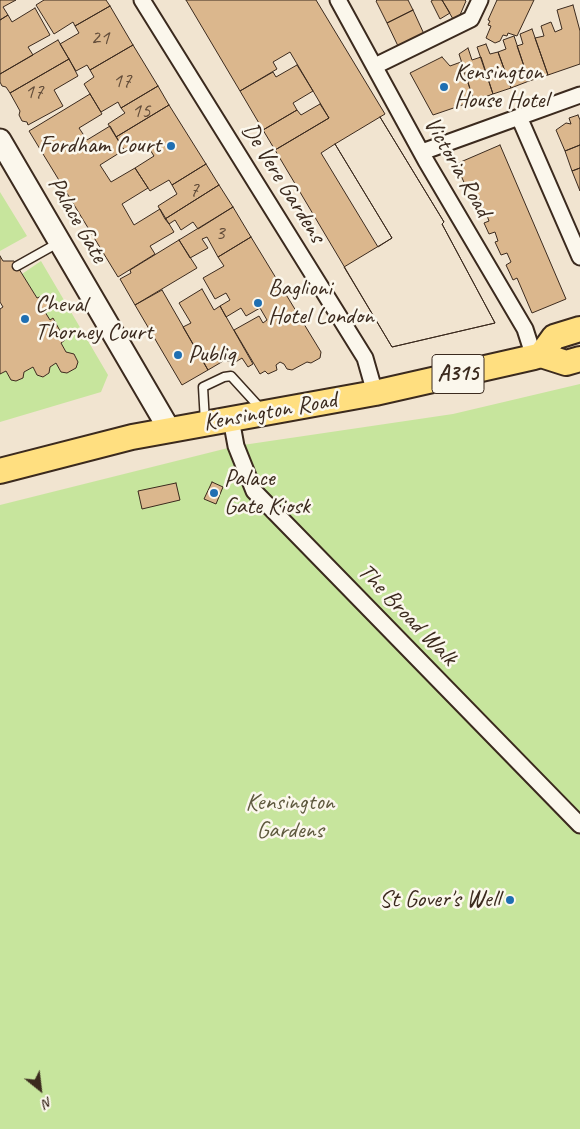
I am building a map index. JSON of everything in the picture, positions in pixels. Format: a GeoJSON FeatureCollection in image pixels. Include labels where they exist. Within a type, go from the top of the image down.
{"type":"FeatureCollection","features":[{"type":"Feature","properties":{"kind":"main road","name":"Palace Gate"},"geometry":{"type":"LineString","coordinates":[[0,140],[170,429]]}},
{"type":"Feature","properties":{"kind":"main road"},"geometry":{"type":"LineString","coordinates":[[580,329],[554,337],[537,356],[566,363],[580,360]]}},
{"type":"Feature","properties":{"kind":"main road","name":"Kensington Road"},"geometry":{"type":"LineString","coordinates":[[0,471],[132,437],[375,393],[537,356]]}},
{"type":"Feature","properties":{"kind":"street","name":"De Vere Gardens"},"geometry":{"type":"LineString","coordinates":[[142,0],[366,358],[375,393]]}},
{"type":"Feature","properties":{"kind":"street","name":"Victoria Road"},"geometry":{"type":"LineString","coordinates":[[338,0],[422,152],[525,329],[537,356]]}},
{"type":"Feature","properties":{"kind":"street"},"geometry":{"type":"LineString","coordinates":[[375,66],[470,19],[480,0]]}},
{"type":"Feature","properties":{"kind":"street"},"geometry":{"type":"LineString","coordinates":[[422,152],[580,96]]}},
{"type":"Feature","properties":{"kind":"street"},"geometry":{"type":"LineString","coordinates":[[519,117],[580,257]]}},
{"type":"Feature","properties":{"kind":"street","name":"The Broad Walk"},"geometry":{"type":"LineString","coordinates":[[231,419],[236,446],[254,491],[580,825]]}},
{"type":"Feature","properties":{"kind":"lane"},"geometry":{"type":"LineString","coordinates":[[17,266],[60,242]]}},
{"type":"Feature","properties":{"kind":"lane"},"geometry":{"type":"LineString","coordinates":[[205,424],[203,387],[224,377],[231,376],[266,413]]}},
{"type":"Feature","properties":{"kind":"green space"},"geometry":{"type":"Polygon","coordinates":[[[0,192],[27,236],[0,251],[0,192]]]}},
{"type":"Feature","properties":{"kind":"green space"},"geometry":{"type":"Polygon","coordinates":[[[41,261],[108,375],[101,392],[0,422],[0,374],[6,371],[11,380],[16,381],[23,378],[24,372],[33,367],[37,375],[43,377],[49,373],[50,367],[56,363],[61,372],[67,373],[76,368],[78,362],[74,354],[66,352],[61,343],[65,340],[53,318],[50,320],[45,312],[50,309],[51,304],[48,298],[42,296],[37,298],[22,274],[41,261]]]}},
{"type":"Feature","properties":{"kind":"green space","name":"Kensington Gardens"},"geometry":{"type":"Polygon","coordinates":[[[580,384],[580,1129],[0,1129],[0,505],[236,446],[453,414],[580,384]]]}},
{"type":"Feature","properties":{"kind":"building"},"geometry":{"type":"Polygon","coordinates":[[[0,0],[16,0],[3,7],[8,15],[0,20],[0,0]]]}},
{"type":"Feature","properties":{"kind":"building"},"geometry":{"type":"Polygon","coordinates":[[[44,0],[106,0],[110,6],[75,26],[73,22],[54,34],[36,5],[44,0]]]}},
{"type":"Feature","properties":{"kind":"building"},"geometry":{"type":"Polygon","coordinates":[[[186,0],[316,0],[385,114],[380,117],[444,222],[442,224],[495,323],[392,347],[275,150],[329,118],[290,52],[273,62],[277,69],[240,91],[186,0]],[[335,144],[321,153],[378,247],[392,238],[335,144]]]}},
{"type":"Feature","properties":{"kind":"building"},"geometry":{"type":"Polygon","coordinates":[[[377,0],[408,0],[413,10],[387,23],[377,0]]]}},
{"type":"Feature","properties":{"kind":"building"},"geometry":{"type":"Polygon","coordinates":[[[442,0],[450,13],[440,19],[431,1],[442,0]]]}},
{"type":"Feature","properties":{"kind":"building"},"geometry":{"type":"Polygon","coordinates":[[[442,0],[466,1],[460,15],[453,19],[442,0]]]}},
{"type":"Feature","properties":{"kind":"building"},"geometry":{"type":"Polygon","coordinates":[[[497,0],[534,0],[517,36],[508,33],[507,36],[503,35],[500,41],[495,43],[486,38],[491,26],[488,25],[490,21],[488,20],[497,0]]]}},
{"type":"Feature","properties":{"kind":"building"},"geometry":{"type":"Polygon","coordinates":[[[573,5],[580,31],[580,64],[548,75],[535,38],[544,36],[541,26],[551,22],[555,32],[562,29],[557,10],[573,5]]]}},
{"type":"Feature","properties":{"kind":"building"},"geometry":{"type":"Polygon","coordinates":[[[110,6],[133,45],[90,70],[87,65],[76,71],[60,44],[79,33],[75,26],[110,6]]]}},
{"type":"Feature","properties":{"kind":"building"},"geometry":{"type":"Polygon","coordinates":[[[35,8],[50,35],[28,47],[33,55],[0,74],[0,20],[8,15],[12,22],[35,8]]]}},
{"type":"Feature","properties":{"kind":"building"},"geometry":{"type":"Polygon","coordinates":[[[413,10],[424,34],[398,46],[387,23],[413,10]]]}},
{"type":"Feature","properties":{"kind":"building"},"geometry":{"type":"Polygon","coordinates":[[[532,29],[548,75],[529,81],[517,46],[523,44],[520,34],[532,29]]]}},
{"type":"Feature","properties":{"kind":"building"},"geometry":{"type":"Polygon","coordinates":[[[514,36],[529,81],[511,88],[498,52],[506,49],[503,40],[514,36]]]}},
{"type":"Feature","properties":{"kind":"building"},"geometry":{"type":"Polygon","coordinates":[[[58,40],[69,59],[10,93],[6,87],[2,86],[0,74],[58,40]]]}},
{"type":"Feature","properties":{"kind":"building"},"geometry":{"type":"Polygon","coordinates":[[[486,44],[490,54],[498,52],[511,88],[493,94],[477,47],[486,44]]]}},
{"type":"Feature","properties":{"kind":"building"},"geometry":{"type":"Polygon","coordinates":[[[133,45],[158,86],[121,108],[118,102],[101,112],[84,84],[94,77],[90,70],[133,45]]]}},
{"type":"Feature","properties":{"kind":"building"},"geometry":{"type":"Polygon","coordinates":[[[468,48],[472,60],[481,57],[493,94],[474,101],[459,54],[468,48]]]}},
{"type":"Feature","properties":{"kind":"building","name":"Kensington House Hotel"},"geometry":{"type":"Polygon","coordinates":[[[442,57],[450,66],[461,62],[474,101],[433,115],[410,73],[442,57]]]}},
{"type":"Feature","properties":{"kind":"building"},"geometry":{"type":"Polygon","coordinates":[[[69,59],[78,76],[54,90],[63,106],[28,125],[27,122],[22,121],[19,115],[20,111],[10,93],[69,59]]]}},
{"type":"Feature","properties":{"kind":"building"},"geometry":{"type":"Polygon","coordinates":[[[297,65],[313,91],[293,103],[297,110],[263,130],[240,91],[273,72],[276,77],[297,65]]]}},
{"type":"Feature","properties":{"kind":"building"},"geometry":{"type":"Polygon","coordinates":[[[158,86],[169,105],[116,137],[108,124],[125,113],[121,108],[158,86]]]}},
{"type":"Feature","properties":{"kind":"building"},"geometry":{"type":"Polygon","coordinates":[[[90,94],[102,114],[79,128],[87,140],[110,126],[124,150],[100,165],[111,182],[135,168],[148,188],[122,204],[134,225],[160,209],[174,232],[150,246],[155,254],[118,277],[29,131],[90,94]]]}},
{"type":"Feature","properties":{"kind":"building"},"geometry":{"type":"Polygon","coordinates":[[[320,104],[329,118],[275,150],[263,130],[297,110],[301,115],[320,104]]]}},
{"type":"Feature","properties":{"kind":"building","name":"Fordham Court"},"geometry":{"type":"Polygon","coordinates":[[[169,105],[206,164],[172,185],[169,180],[150,191],[135,168],[154,156],[145,142],[126,153],[116,137],[169,105]]]}},
{"type":"Feature","properties":{"kind":"building"},"geometry":{"type":"Polygon","coordinates":[[[578,115],[580,120],[580,145],[565,151],[556,130],[566,123],[571,124],[569,118],[578,115]]]}},
{"type":"Feature","properties":{"kind":"building"},"geometry":{"type":"Polygon","coordinates":[[[380,117],[444,222],[442,224],[495,323],[392,347],[344,267],[392,238],[335,144],[380,117]]]}},
{"type":"Feature","properties":{"kind":"building"},"geometry":{"type":"Polygon","coordinates":[[[500,145],[566,299],[532,313],[517,278],[513,280],[506,265],[511,262],[507,253],[501,255],[495,242],[498,241],[495,232],[489,234],[484,223],[489,221],[486,213],[481,216],[477,205],[481,203],[472,184],[466,187],[456,164],[500,145]]]}},
{"type":"Feature","properties":{"kind":"building"},"geometry":{"type":"Polygon","coordinates":[[[580,145],[580,168],[572,171],[565,151],[580,145]]]}},
{"type":"Feature","properties":{"kind":"building"},"geometry":{"type":"Polygon","coordinates":[[[206,164],[219,185],[165,219],[158,206],[177,194],[172,185],[206,164]]]}},
{"type":"Feature","properties":{"kind":"building"},"geometry":{"type":"Polygon","coordinates":[[[580,168],[580,191],[572,171],[580,168]]]}},
{"type":"Feature","properties":{"kind":"building"},"geometry":{"type":"Polygon","coordinates":[[[219,185],[233,207],[198,229],[193,222],[181,230],[175,220],[169,224],[165,219],[219,185]]]}},
{"type":"Feature","properties":{"kind":"building"},"geometry":{"type":"Polygon","coordinates":[[[233,207],[251,237],[218,257],[207,237],[202,239],[208,248],[190,258],[179,240],[233,207]]]}},
{"type":"Feature","properties":{"kind":"building","name":"Baglioni Hotel London"},"geometry":{"type":"Polygon","coordinates":[[[251,237],[321,352],[320,358],[311,363],[307,362],[292,370],[287,369],[280,362],[276,365],[277,370],[268,374],[265,371],[260,374],[234,330],[259,316],[263,323],[267,320],[260,308],[246,316],[241,308],[226,317],[220,306],[230,300],[226,293],[215,299],[203,278],[224,266],[218,257],[251,237]]]}},
{"type":"Feature","properties":{"kind":"building"},"geometry":{"type":"Polygon","coordinates":[[[179,240],[197,268],[135,305],[120,279],[131,273],[130,270],[179,240]]]}},
{"type":"Feature","properties":{"kind":"building","name":"Cheval Thorney Court"},"geometry":{"type":"Polygon","coordinates":[[[0,256],[3,261],[14,261],[37,298],[42,296],[48,298],[51,304],[50,309],[45,312],[50,320],[53,318],[65,340],[61,343],[66,352],[74,354],[78,362],[76,368],[67,373],[61,372],[56,363],[50,367],[49,373],[43,377],[37,375],[33,367],[24,372],[23,378],[16,381],[11,380],[6,371],[0,374],[0,309],[3,307],[0,302],[0,256]]]}},
{"type":"Feature","properties":{"kind":"building"},"geometry":{"type":"Polygon","coordinates":[[[202,289],[214,310],[220,306],[253,364],[248,367],[242,358],[234,363],[225,360],[208,370],[183,327],[191,323],[179,303],[202,289]]]}},
{"type":"Feature","properties":{"kind":"building"},"geometry":{"type":"Polygon","coordinates":[[[162,290],[208,370],[182,385],[135,305],[162,290]]]}},
{"type":"Feature","properties":{"kind":"building","name":"Palace Gate Kiosk"},"geometry":{"type":"Polygon","coordinates":[[[212,482],[223,487],[216,504],[204,499],[212,482]]]}},
{"type":"Feature","properties":{"kind":"building"},"geometry":{"type":"Polygon","coordinates":[[[176,483],[180,500],[142,509],[138,491],[176,483]]]}},
{"type":"Feature","properties":{"kind":"place","name":"Kensington House Hotel"},"geometry":{"type":"Point","coordinates":[444,87]}},
{"type":"Feature","properties":{"kind":"place","name":"Fordham Court"},"geometry":{"type":"Point","coordinates":[171,146]}},
{"type":"Feature","properties":{"kind":"place","name":"Baglioni Hotel London"},"geometry":{"type":"Point","coordinates":[258,303]}},
{"type":"Feature","properties":{"kind":"place","name":"Cheval Thorney Court"},"geometry":{"type":"Point","coordinates":[25,319]}},
{"type":"Feature","properties":{"kind":"place","name":"Publiq"},"geometry":{"type":"Point","coordinates":[178,355]}},
{"type":"Feature","properties":{"kind":"place","name":"Palace Gate Kiosk"},"geometry":{"type":"Point","coordinates":[214,493]}},
{"type":"Feature","properties":{"kind":"place","name":"St Gover's Well"},"geometry":{"type":"Point","coordinates":[510,900]}}]}
